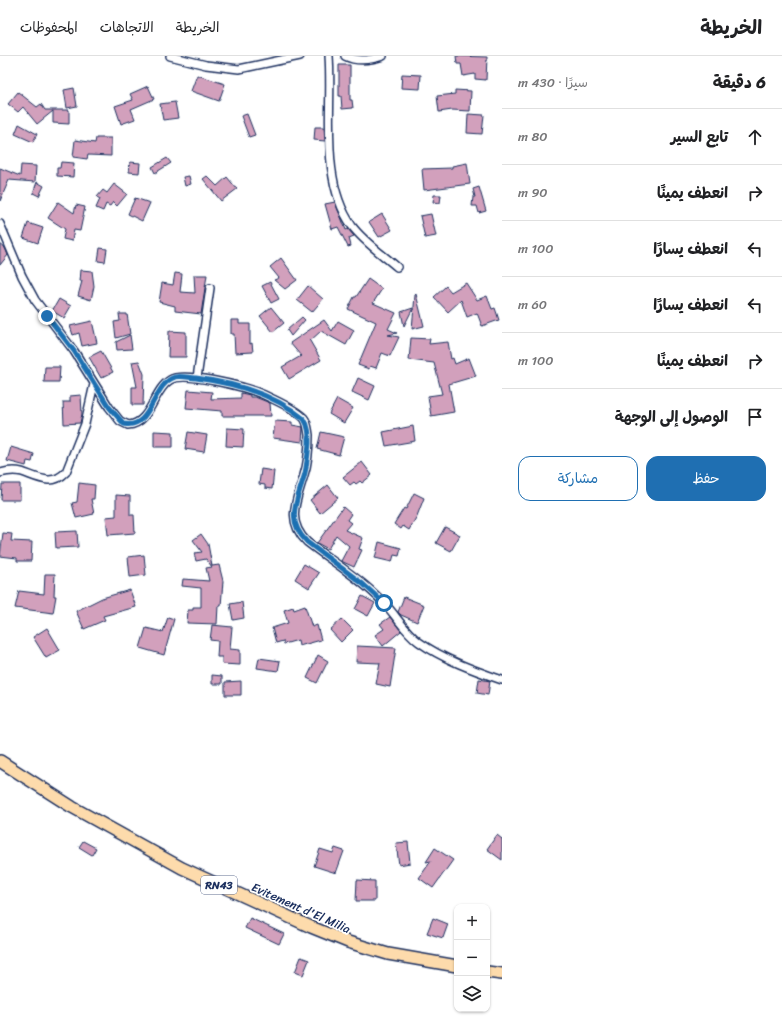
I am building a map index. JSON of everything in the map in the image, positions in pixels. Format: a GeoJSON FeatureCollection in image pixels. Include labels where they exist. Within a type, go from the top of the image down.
{"type":"FeatureCollection","features":[{"type":"Feature","properties":{"kind":"main road","name":"Evitement d'El Milia"},"geometry":{"type":"LineString","coordinates":[[0,761],[72,807],[182,868],[304,924],[348,942],[388,954],[454,965]]}},
{"type":"Feature","properties":{"kind":"main road"},"geometry":{"type":"LineString","coordinates":[[490,972],[502,974]]}},
{"type":"Feature","properties":{"kind":"street"},"geometry":{"type":"LineString","coordinates":[[170,56],[226,69],[256,67],[300,56]]}},
{"type":"Feature","properties":{"kind":"street"},"geometry":{"type":"LineString","coordinates":[[329,56],[330,132],[332,170],[336,194],[350,221],[359,234],[398,267]]}},
{"type":"Feature","properties":{"kind":"street"},"geometry":{"type":"LineString","coordinates":[[345,56],[357,60],[368,60],[383,56]]}},
{"type":"Feature","properties":{"kind":"street"},"geometry":{"type":"LineString","coordinates":[[0,224],[22,276],[35,300],[67,340],[94,384],[120,421],[124,424],[132,424],[144,416],[159,391],[175,377],[197,378],[255,391],[283,405],[304,419],[308,431],[308,446],[305,474],[295,508],[294,518],[299,534],[307,542],[363,584],[384,603],[409,634],[418,641],[449,659],[502,680]]}},
{"type":"Feature","properties":{"kind":"street"},"geometry":{"type":"LineString","coordinates":[[197,378],[210,288]]}},
{"type":"Feature","properties":{"kind":"street"},"geometry":{"type":"LineString","coordinates":[[0,473],[8,471],[21,472],[42,480],[55,479],[63,476],[66,472],[85,424],[94,384]]}},
{"type":"Feature","properties":{"kind":"building"},"geometry":{"type":"Polygon","coordinates":[[[456,56],[487,57],[486,80],[475,79],[475,74],[463,76],[461,64],[457,64],[456,56]]]}},
{"type":"Feature","properties":{"kind":"building"},"geometry":{"type":"Polygon","coordinates":[[[339,65],[350,65],[350,100],[352,100],[353,108],[342,109],[341,96],[339,96],[339,65]]]}},
{"type":"Feature","properties":{"kind":"building"},"geometry":{"type":"Polygon","coordinates":[[[402,74],[421,75],[420,89],[401,88],[402,74]]]}},
{"type":"Feature","properties":{"kind":"building"},"geometry":{"type":"Polygon","coordinates":[[[197,75],[225,84],[219,101],[191,91],[197,75]]]}},
{"type":"Feature","properties":{"kind":"building"},"geometry":{"type":"Polygon","coordinates":[[[148,86],[154,99],[131,109],[135,119],[121,124],[115,106],[133,100],[130,94],[148,86]]]}},
{"type":"Feature","properties":{"kind":"building"},"geometry":{"type":"Polygon","coordinates":[[[74,88],[77,106],[67,108],[64,90],[74,88]]]}},
{"type":"Feature","properties":{"kind":"building"},"geometry":{"type":"Polygon","coordinates":[[[455,90],[471,91],[470,111],[452,110],[439,112],[437,96],[455,94],[455,90]]]}},
{"type":"Feature","properties":{"kind":"building"},"geometry":{"type":"Polygon","coordinates":[[[18,92],[37,107],[41,104],[45,110],[69,110],[69,124],[53,123],[53,111],[37,124],[23,107],[18,112],[8,104],[18,92]]]}},
{"type":"Feature","properties":{"kind":"building"},"geometry":{"type":"Polygon","coordinates":[[[175,102],[178,118],[163,120],[160,104],[175,102]]]}},
{"type":"Feature","properties":{"kind":"building"},"geometry":{"type":"Polygon","coordinates":[[[247,114],[255,135],[249,137],[241,116],[247,114]]]}},
{"type":"Feature","properties":{"kind":"building"},"geometry":{"type":"Polygon","coordinates":[[[468,114],[484,115],[482,134],[467,133],[468,114]]]}},
{"type":"Feature","properties":{"kind":"building"},"geometry":{"type":"Polygon","coordinates":[[[19,124],[37,134],[33,142],[15,134],[19,124]]]}},
{"type":"Feature","properties":{"kind":"building"},"geometry":{"type":"Polygon","coordinates":[[[315,127],[324,127],[325,141],[314,140],[315,127]]]}},
{"type":"Feature","properties":{"kind":"building"},"geometry":{"type":"Polygon","coordinates":[[[96,138],[111,138],[111,156],[88,155],[87,159],[73,157],[75,140],[95,143],[96,138]]]}},
{"type":"Feature","properties":{"kind":"building"},"geometry":{"type":"Polygon","coordinates":[[[167,158],[171,163],[155,173],[152,167],[167,158]]]}},
{"type":"Feature","properties":{"kind":"building"},"geometry":{"type":"Polygon","coordinates":[[[61,162],[74,163],[73,177],[57,176],[57,168],[60,168],[61,162]]]}},
{"type":"Feature","properties":{"kind":"building"},"geometry":{"type":"Polygon","coordinates":[[[130,162],[140,163],[139,173],[129,172],[130,162]]]}},
{"type":"Feature","properties":{"kind":"building"},"geometry":{"type":"Polygon","coordinates":[[[467,163],[470,184],[424,190],[422,169],[452,168],[452,166],[467,163]]]}},
{"type":"Feature","properties":{"kind":"building"},"geometry":{"type":"Polygon","coordinates":[[[21,165],[36,166],[35,182],[9,180],[0,201],[0,168],[20,176],[21,165]]]}},
{"type":"Feature","properties":{"kind":"building"},"geometry":{"type":"Polygon","coordinates":[[[189,176],[191,184],[185,186],[183,177],[189,176]]]}},
{"type":"Feature","properties":{"kind":"building"},"geometry":{"type":"Polygon","coordinates":[[[207,176],[217,186],[227,177],[237,189],[221,201],[203,179],[207,176]]]}},
{"type":"Feature","properties":{"kind":"building"},"geometry":{"type":"Polygon","coordinates":[[[37,182],[44,186],[39,196],[33,193],[37,182]]]}},
{"type":"Feature","properties":{"kind":"building"},"geometry":{"type":"Polygon","coordinates":[[[114,184],[127,194],[117,206],[113,202],[110,206],[106,204],[103,211],[96,208],[100,199],[97,197],[103,190],[107,193],[114,184]]]}},
{"type":"Feature","properties":{"kind":"building"},"geometry":{"type":"Polygon","coordinates":[[[479,187],[486,211],[479,213],[477,206],[472,206],[473,197],[475,197],[473,189],[479,187]]]}},
{"type":"Feature","properties":{"kind":"building"},"geometry":{"type":"Polygon","coordinates":[[[434,195],[441,195],[440,203],[433,202],[434,195]]]}},
{"type":"Feature","properties":{"kind":"building"},"geometry":{"type":"Polygon","coordinates":[[[135,198],[150,203],[142,221],[128,214],[135,198]]]}},
{"type":"Feature","properties":{"kind":"building"},"geometry":{"type":"Polygon","coordinates":[[[58,202],[74,213],[76,205],[85,207],[80,231],[74,230],[72,241],[63,239],[65,229],[48,218],[58,202]]]}},
{"type":"Feature","properties":{"kind":"building"},"geometry":{"type":"Polygon","coordinates":[[[335,202],[346,230],[348,229],[354,236],[349,238],[351,246],[348,247],[338,227],[332,229],[325,204],[335,202]]]}},
{"type":"Feature","properties":{"kind":"building"},"geometry":{"type":"Polygon","coordinates":[[[382,214],[392,230],[379,237],[369,222],[382,214]]]}},
{"type":"Feature","properties":{"kind":"building"},"geometry":{"type":"Polygon","coordinates":[[[431,214],[436,236],[425,238],[420,216],[431,214]]]}},
{"type":"Feature","properties":{"kind":"building"},"geometry":{"type":"Polygon","coordinates":[[[28,223],[43,228],[38,243],[23,238],[28,223]]]}},
{"type":"Feature","properties":{"kind":"building"},"geometry":{"type":"Polygon","coordinates":[[[0,244],[5,248],[8,255],[0,265],[0,244]]]}},
{"type":"Feature","properties":{"kind":"building"},"geometry":{"type":"Polygon","coordinates":[[[100,248],[107,249],[105,262],[98,261],[100,248]]]}},
{"type":"Feature","properties":{"kind":"building"},"geometry":{"type":"Polygon","coordinates":[[[281,258],[297,280],[285,289],[274,280],[279,278],[270,267],[281,258]]]}},
{"type":"Feature","properties":{"kind":"building"},"geometry":{"type":"Polygon","coordinates":[[[81,270],[92,271],[94,286],[91,300],[78,296],[82,281],[80,281],[81,270]]]}},
{"type":"Feature","properties":{"kind":"building"},"geometry":{"type":"Polygon","coordinates":[[[175,273],[182,274],[180,292],[195,293],[194,275],[207,275],[201,314],[175,311],[175,306],[159,302],[162,283],[173,285],[175,273]]]}},
{"type":"Feature","properties":{"kind":"building"},"geometry":{"type":"Polygon","coordinates":[[[368,279],[382,289],[373,303],[396,313],[388,329],[397,333],[388,335],[399,337],[390,356],[382,353],[376,368],[370,366],[369,369],[358,365],[376,322],[348,309],[354,297],[356,297],[368,279]]]}},
{"type":"Feature","properties":{"kind":"building"},"geometry":{"type":"Polygon","coordinates":[[[270,282],[279,299],[271,303],[262,286],[270,282]]]}},
{"type":"Feature","properties":{"kind":"building"},"geometry":{"type":"Polygon","coordinates":[[[466,283],[477,300],[487,296],[492,309],[495,308],[499,320],[482,326],[477,313],[467,317],[461,300],[448,312],[434,297],[446,286],[451,292],[466,283]]]}},
{"type":"Feature","properties":{"kind":"building"},"geometry":{"type":"Polygon","coordinates":[[[308,286],[323,299],[312,312],[297,300],[308,286]]]}},
{"type":"Feature","properties":{"kind":"building"},"geometry":{"type":"Polygon","coordinates":[[[416,294],[424,326],[412,329],[415,295],[416,294]]]}},
{"type":"Feature","properties":{"kind":"building"},"geometry":{"type":"Polygon","coordinates":[[[59,299],[71,306],[64,318],[52,311],[59,299]]]}},
{"type":"Feature","properties":{"kind":"building"},"geometry":{"type":"Polygon","coordinates":[[[271,307],[284,323],[273,332],[260,316],[271,307]]]}},
{"type":"Feature","properties":{"kind":"building"},"geometry":{"type":"Polygon","coordinates":[[[413,308],[404,326],[401,312],[413,308]]]}},
{"type":"Feature","properties":{"kind":"building"},"geometry":{"type":"Polygon","coordinates":[[[119,314],[127,314],[130,334],[116,338],[114,322],[120,321],[119,314]]]}},
{"type":"Feature","properties":{"kind":"building"},"geometry":{"type":"Polygon","coordinates":[[[302,317],[305,320],[291,336],[287,330],[302,317]]]}},
{"type":"Feature","properties":{"kind":"building"},"geometry":{"type":"Polygon","coordinates":[[[231,320],[239,320],[239,324],[250,324],[250,344],[252,343],[253,352],[235,353],[234,334],[231,334],[231,320]]]}},
{"type":"Feature","properties":{"kind":"building"},"geometry":{"type":"Polygon","coordinates":[[[324,320],[332,331],[338,321],[354,330],[346,345],[321,331],[310,341],[321,360],[289,379],[282,367],[301,356],[290,343],[324,320]]]}},
{"type":"Feature","properties":{"kind":"building"},"geometry":{"type":"Polygon","coordinates":[[[92,321],[97,343],[82,346],[79,333],[73,335],[70,326],[92,321]]]}},
{"type":"Feature","properties":{"kind":"building"},"geometry":{"type":"Polygon","coordinates":[[[169,331],[186,332],[186,357],[168,357],[169,331]]]}},
{"type":"Feature","properties":{"kind":"building"},"geometry":{"type":"Polygon","coordinates":[[[130,335],[132,349],[117,350],[116,342],[130,335]]]}},
{"type":"Feature","properties":{"kind":"building"},"geometry":{"type":"Polygon","coordinates":[[[411,338],[430,339],[429,344],[448,342],[451,359],[453,358],[455,364],[469,358],[476,376],[449,384],[454,412],[431,416],[428,396],[442,394],[434,363],[409,360],[411,338]]]}},
{"type":"Feature","properties":{"kind":"building"},"geometry":{"type":"Polygon","coordinates":[[[101,351],[113,372],[101,378],[89,357],[101,351]]]}},
{"type":"Feature","properties":{"kind":"building"},"geometry":{"type":"Polygon","coordinates":[[[139,361],[144,374],[143,405],[132,405],[132,387],[137,387],[132,362],[139,361]]]}},
{"type":"Feature","properties":{"kind":"building"},"geometry":{"type":"Polygon","coordinates":[[[45,367],[60,367],[59,382],[44,382],[45,367]]]}},
{"type":"Feature","properties":{"kind":"building"},"geometry":{"type":"Polygon","coordinates":[[[358,378],[375,386],[369,400],[352,392],[358,378]]]}},
{"type":"Feature","properties":{"kind":"building"},"geometry":{"type":"Polygon","coordinates":[[[188,390],[212,392],[211,399],[241,398],[241,393],[250,395],[250,397],[255,397],[270,403],[271,416],[222,416],[222,411],[186,408],[188,390]]]}},
{"type":"Feature","properties":{"kind":"building"},"geometry":{"type":"Polygon","coordinates":[[[81,395],[82,414],[80,423],[64,424],[63,402],[70,402],[70,396],[81,395]]]}},
{"type":"Feature","properties":{"kind":"building"},"geometry":{"type":"Polygon","coordinates":[[[337,399],[353,408],[344,423],[329,414],[337,399]]]}},
{"type":"Feature","properties":{"kind":"building"},"geometry":{"type":"Polygon","coordinates":[[[275,421],[292,422],[292,425],[303,427],[302,442],[273,438],[275,421]]]}},
{"type":"Feature","properties":{"kind":"building"},"geometry":{"type":"Polygon","coordinates":[[[413,426],[415,441],[386,446],[383,432],[413,426]]]}},
{"type":"Feature","properties":{"kind":"building"},"geometry":{"type":"Polygon","coordinates":[[[227,428],[244,429],[243,447],[226,446],[227,428]]]}},
{"type":"Feature","properties":{"kind":"building"},"geometry":{"type":"Polygon","coordinates":[[[154,431],[173,432],[173,447],[154,447],[154,431]]]}},
{"type":"Feature","properties":{"kind":"building"},"geometry":{"type":"Polygon","coordinates":[[[188,432],[207,435],[204,452],[185,449],[188,432]]]}},
{"type":"Feature","properties":{"kind":"building"},"geometry":{"type":"Polygon","coordinates":[[[321,432],[344,437],[339,455],[317,449],[321,432]]]}},
{"type":"Feature","properties":{"kind":"building"},"geometry":{"type":"Polygon","coordinates":[[[11,447],[34,454],[32,462],[27,461],[26,466],[7,461],[11,447]]]}},
{"type":"Feature","properties":{"kind":"building"},"geometry":{"type":"Polygon","coordinates":[[[362,462],[372,475],[362,483],[360,481],[356,484],[354,482],[350,485],[343,477],[362,462]]]}},
{"type":"Feature","properties":{"kind":"building"},"geometry":{"type":"Polygon","coordinates":[[[261,469],[274,471],[272,489],[265,488],[265,485],[259,484],[261,469]]]}},
{"type":"Feature","properties":{"kind":"building"},"geometry":{"type":"Polygon","coordinates":[[[79,483],[95,485],[94,499],[91,499],[94,514],[76,518],[72,503],[77,502],[79,483]]]}},
{"type":"Feature","properties":{"kind":"building"},"geometry":{"type":"Polygon","coordinates":[[[2,484],[20,484],[20,500],[1,500],[2,484]]]}},
{"type":"Feature","properties":{"kind":"building"},"geometry":{"type":"Polygon","coordinates":[[[328,485],[338,498],[320,513],[310,500],[328,485]]]}},
{"type":"Feature","properties":{"kind":"building"},"geometry":{"type":"Polygon","coordinates":[[[414,493],[424,498],[417,516],[409,530],[403,526],[401,529],[394,524],[404,508],[406,509],[414,493]]]}},
{"type":"Feature","properties":{"kind":"building"},"geometry":{"type":"Polygon","coordinates":[[[116,495],[130,496],[130,515],[134,515],[135,533],[108,535],[106,517],[116,516],[116,495]]]}},
{"type":"Feature","properties":{"kind":"building"},"geometry":{"type":"Polygon","coordinates":[[[343,507],[351,514],[347,520],[351,523],[345,530],[363,538],[359,549],[362,550],[354,567],[341,561],[349,546],[336,535],[328,549],[317,543],[343,507]]]}},
{"type":"Feature","properties":{"kind":"building"},"geometry":{"type":"Polygon","coordinates":[[[445,527],[460,535],[451,551],[436,543],[445,527]]]}},
{"type":"Feature","properties":{"kind":"building"},"geometry":{"type":"Polygon","coordinates":[[[77,531],[78,547],[56,548],[55,532],[77,531]]]}},
{"type":"Feature","properties":{"kind":"building"},"geometry":{"type":"Polygon","coordinates":[[[3,533],[12,534],[11,541],[32,542],[31,561],[17,561],[17,558],[0,556],[3,533]]]}},
{"type":"Feature","properties":{"kind":"building"},"geometry":{"type":"Polygon","coordinates":[[[201,534],[208,544],[212,566],[219,565],[223,581],[221,606],[218,606],[217,624],[187,623],[188,610],[193,610],[193,607],[201,607],[201,588],[182,586],[183,579],[209,581],[206,568],[212,567],[206,559],[196,561],[194,553],[202,552],[193,540],[201,534]]]}},
{"type":"Feature","properties":{"kind":"building"},"geometry":{"type":"Polygon","coordinates":[[[379,542],[401,548],[399,556],[394,555],[392,562],[375,558],[379,542]]]}},
{"type":"Feature","properties":{"kind":"building"},"geometry":{"type":"Polygon","coordinates":[[[144,555],[146,575],[130,577],[128,557],[144,555]]]}},
{"type":"Feature","properties":{"kind":"building"},"geometry":{"type":"Polygon","coordinates":[[[304,564],[319,573],[309,588],[295,579],[304,564]]]}},
{"type":"Feature","properties":{"kind":"building"},"geometry":{"type":"Polygon","coordinates":[[[45,574],[55,574],[54,596],[56,596],[53,613],[15,608],[19,591],[44,594],[45,574]]]}},
{"type":"Feature","properties":{"kind":"building"},"geometry":{"type":"Polygon","coordinates":[[[130,590],[136,607],[103,616],[105,620],[84,629],[76,611],[102,598],[130,590]]]}},
{"type":"Feature","properties":{"kind":"building"},"geometry":{"type":"Polygon","coordinates":[[[362,596],[375,603],[368,616],[355,609],[362,596]]]}},
{"type":"Feature","properties":{"kind":"building"},"geometry":{"type":"Polygon","coordinates":[[[404,597],[424,605],[417,622],[401,615],[398,612],[404,597]]]}},
{"type":"Feature","properties":{"kind":"building"},"geometry":{"type":"Polygon","coordinates":[[[242,602],[244,618],[233,620],[230,604],[242,602]]]}},
{"type":"Feature","properties":{"kind":"building"},"geometry":{"type":"Polygon","coordinates":[[[305,606],[312,627],[317,625],[321,640],[299,646],[298,640],[284,644],[283,641],[276,643],[272,628],[288,623],[284,610],[293,607],[294,610],[305,606]]]}},
{"type":"Feature","properties":{"kind":"building"},"geometry":{"type":"Polygon","coordinates":[[[168,617],[174,619],[164,655],[140,648],[146,628],[163,632],[168,617]]]}},
{"type":"Feature","properties":{"kind":"building"},"geometry":{"type":"Polygon","coordinates":[[[390,617],[401,631],[383,646],[375,635],[384,629],[380,624],[390,617]]]}},
{"type":"Feature","properties":{"kind":"building"},"geometry":{"type":"Polygon","coordinates":[[[342,619],[353,630],[341,642],[330,630],[342,619]]]}},
{"type":"Feature","properties":{"kind":"building"},"geometry":{"type":"Polygon","coordinates":[[[212,625],[232,627],[230,649],[240,650],[240,665],[222,664],[222,657],[217,657],[218,641],[210,640],[212,625]]]}},
{"type":"Feature","properties":{"kind":"building"},"geometry":{"type":"Polygon","coordinates":[[[47,628],[60,650],[46,658],[33,637],[47,628]]]}},
{"type":"Feature","properties":{"kind":"building"},"geometry":{"type":"Polygon","coordinates":[[[357,646],[396,648],[390,687],[376,684],[380,663],[356,662],[357,646]]]}},
{"type":"Feature","properties":{"kind":"building"},"geometry":{"type":"Polygon","coordinates":[[[318,655],[328,661],[317,683],[307,678],[318,655]]]}},
{"type":"Feature","properties":{"kind":"building"},"geometry":{"type":"Polygon","coordinates":[[[259,658],[280,661],[278,671],[257,668],[259,658]]]}},
{"type":"Feature","properties":{"kind":"building"},"geometry":{"type":"Polygon","coordinates":[[[212,675],[222,676],[222,684],[212,684],[212,675]]]}},
{"type":"Feature","properties":{"kind":"building"},"geometry":{"type":"Polygon","coordinates":[[[479,679],[490,681],[488,695],[477,693],[479,679]]]}},
{"type":"Feature","properties":{"kind":"building"},"geometry":{"type":"Polygon","coordinates":[[[241,681],[241,695],[225,695],[225,682],[241,681]]]}},
{"type":"Feature","properties":{"kind":"building"},"geometry":{"type":"Polygon","coordinates":[[[497,835],[502,839],[502,860],[487,849],[497,835]]]}},
{"type":"Feature","properties":{"kind":"building"},"geometry":{"type":"Polygon","coordinates":[[[83,841],[96,848],[92,855],[79,847],[83,841]]]}},
{"type":"Feature","properties":{"kind":"building"},"geometry":{"type":"Polygon","coordinates":[[[408,842],[410,863],[399,865],[396,843],[408,842]]]}},
{"type":"Feature","properties":{"kind":"building"},"geometry":{"type":"Polygon","coordinates":[[[335,848],[344,851],[336,873],[314,866],[320,849],[333,853],[335,848]]]}},
{"type":"Feature","properties":{"kind":"building"},"geometry":{"type":"Polygon","coordinates":[[[435,848],[453,860],[433,888],[419,878],[431,861],[426,862],[435,848]]]}},
{"type":"Feature","properties":{"kind":"building"},"geometry":{"type":"Polygon","coordinates":[[[357,880],[375,881],[375,901],[356,901],[357,880]]]}},
{"type":"Feature","properties":{"kind":"building"},"geometry":{"type":"Polygon","coordinates":[[[250,918],[284,934],[279,944],[245,928],[250,918]]]}},
{"type":"Feature","properties":{"kind":"building"},"geometry":{"type":"Polygon","coordinates":[[[433,918],[448,924],[443,938],[427,933],[433,918]]]}},
{"type":"Feature","properties":{"kind":"building"},"geometry":{"type":"Polygon","coordinates":[[[301,957],[309,960],[303,975],[295,972],[301,957]]]}},
{"type":"Feature","properties":{"kind":"route"},"geometry":{"type":"LineString","coordinates":[[47,316],[58,328],[74,351],[99,393],[120,421],[124,424],[128,425],[140,421],[164,384],[175,377],[203,379],[247,388],[266,396],[299,414],[307,423],[309,440],[305,474],[296,498],[294,518],[299,534],[314,548],[341,566],[384,603]]}}]}
